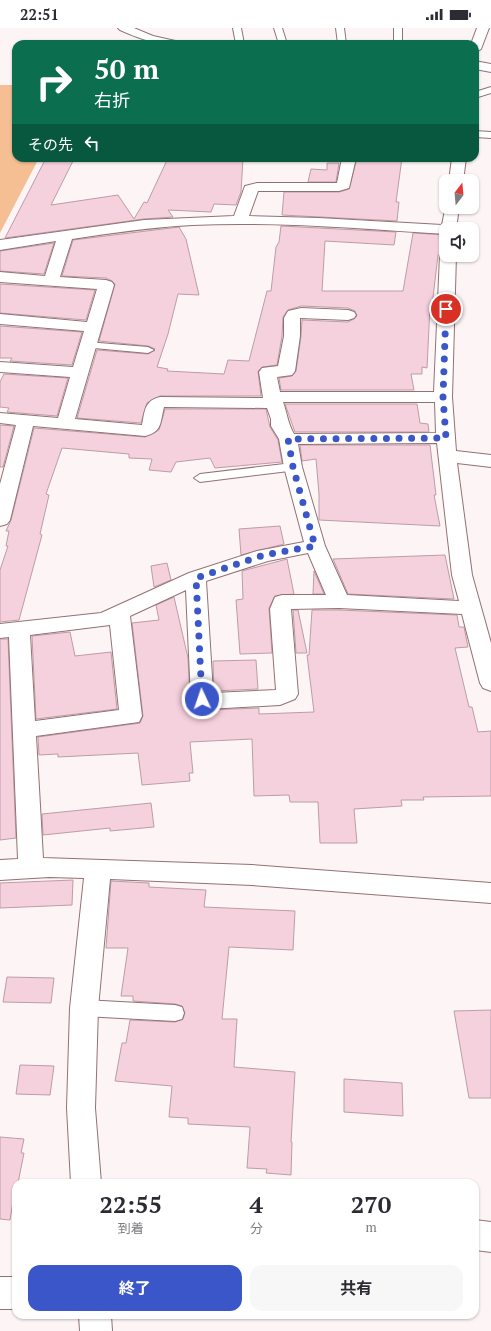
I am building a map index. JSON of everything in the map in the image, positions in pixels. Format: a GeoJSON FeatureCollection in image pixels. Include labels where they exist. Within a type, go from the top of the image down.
{"type":"FeatureCollection","features":[{"type":"Feature","properties":{"kind":"street"},"geometry":{"type":"LineString","coordinates":[[124,28],[155,40]]}},
{"type":"Feature","properties":{"kind":"street"},"geometry":{"type":"LineString","coordinates":[[478,40],[483,28]]}},
{"type":"Feature","properties":{"kind":"street"},"geometry":{"type":"LineString","coordinates":[[479,66],[491,68]]}},
{"type":"Feature","properties":{"kind":"street"},"geometry":{"type":"LineString","coordinates":[[240,220],[250,189],[257,187],[339,187],[344,185],[348,162]]}},
{"type":"Feature","properties":{"kind":"street"},"geometry":{"type":"LineString","coordinates":[[457,174],[458,162]]}},
{"type":"Feature","properties":{"kind":"street"},"geometry":{"type":"LineString","coordinates":[[0,245],[150,224],[191,221],[240,220],[439,229]]}},
{"type":"Feature","properties":{"kind":"street"},"geometry":{"type":"LineString","coordinates":[[51,280],[65,236]]}},
{"type":"Feature","properties":{"kind":"street"},"geometry":{"type":"LineString","coordinates":[[448,262],[443,397],[447,447],[462,575],[491,683]]}},
{"type":"Feature","properties":{"kind":"street"},"geometry":{"type":"LineString","coordinates":[[0,277],[106,285],[92,327],[65,424]]}},
{"type":"Feature","properties":{"kind":"street"},"geometry":{"type":"LineString","coordinates":[[339,602],[315,546],[293,467],[288,439],[280,426],[280,419],[273,400],[268,372],[286,371],[292,336],[292,318],[294,314],[348,315]]}},
{"type":"Feature","properties":{"kind":"street"},"geometry":{"type":"LineString","coordinates":[[0,320],[92,327]]}},
{"type":"Feature","properties":{"kind":"street"},"geometry":{"type":"LineString","coordinates":[[0,367],[79,374]]}},
{"type":"Feature","properties":{"kind":"street"},"geometry":{"type":"LineString","coordinates":[[0,418],[145,431],[150,429],[156,404],[160,402],[443,397]]}},
{"type":"Feature","properties":{"kind":"street"},"geometry":{"type":"LineString","coordinates":[[0,520],[6,473],[26,420]]}},
{"type":"Feature","properties":{"kind":"street"},"geometry":{"type":"LineString","coordinates":[[288,439],[447,447],[491,461]]}},
{"type":"Feature","properties":{"kind":"street"},"geometry":{"type":"LineString","coordinates":[[31,867],[24,730],[10,630],[105,619],[196,578],[264,555],[315,546]]}},
{"type":"Feature","properties":{"kind":"street"},"geometry":{"type":"LineString","coordinates":[[196,578],[202,699],[208,701],[280,697],[287,694],[280,609],[282,602],[339,602],[471,608]]}},
{"type":"Feature","properties":{"kind":"street"},"geometry":{"type":"LineString","coordinates":[[24,730],[131,716],[119,613]]}},
{"type":"Feature","properties":{"kind":"street"},"geometry":{"type":"LineString","coordinates":[[0,870],[31,867],[98,868],[252,875],[491,893]]}},
{"type":"Feature","properties":{"kind":"street"},"geometry":{"type":"LineString","coordinates":[[86,1179],[82,1108],[84,1008],[98,868]]}},
{"type":"Feature","properties":{"kind":"street"},"geometry":{"type":"LineString","coordinates":[[479,1236],[491,1237]]}},
{"type":"Feature","properties":{"kind":"street"},"geometry":{"type":"LineString","coordinates":[[0,1293],[12,1294]]}},
{"type":"Feature","properties":{"kind":"street"},"geometry":{"type":"LineString","coordinates":[[94,1319],[96,1331]]}},
{"type":"Feature","properties":{"kind":"lane"},"geometry":{"type":"LineString","coordinates":[[238,28],[240,40]]}},
{"type":"Feature","properties":{"kind":"lane"},"geometry":{"type":"LineString","coordinates":[[278,28],[282,40]]}},
{"type":"Feature","properties":{"kind":"lane"},"geometry":{"type":"LineString","coordinates":[[340,28],[342,40]]}},
{"type":"Feature","properties":{"kind":"lane"},"geometry":{"type":"LineString","coordinates":[[398,28],[398,40]]}},
{"type":"Feature","properties":{"kind":"lane"},"geometry":{"type":"LineString","coordinates":[[479,94],[491,90]]}},
{"type":"Feature","properties":{"kind":"lane"},"geometry":{"type":"LineString","coordinates":[[479,134],[491,135]]}},
{"type":"Feature","properties":{"kind":"lane"},"geometry":{"type":"LineString","coordinates":[[87,345],[148,350]]}},
{"type":"Feature","properties":{"kind":"lane"},"geometry":{"type":"LineString","coordinates":[[200,478],[293,467]]}},
{"type":"Feature","properties":{"kind":"lane"},"geometry":{"type":"LineString","coordinates":[[84,1008],[175,1013]]}},
{"type":"Feature","properties":{"kind":"shaded area"},"geometry":{"type":"Polygon","coordinates":[[[0,85],[12,85],[12,162],[37,162],[0,233],[0,85]]]}},
{"type":"Feature","properties":{"kind":"building"},"geometry":{"type":"Polygon","coordinates":[[[44,162],[72,162],[51,205],[118,195],[134,219],[144,202],[147,203],[166,162],[243,162],[241,192],[236,205],[214,204],[211,212],[168,210],[173,217],[144,219],[5,238],[44,162]]]}},
{"type":"Feature","properties":{"kind":"building"},"geometry":{"type":"Polygon","coordinates":[[[356,162],[401,162],[396,202],[399,202],[397,221],[282,215],[284,192],[339,192],[349,189],[356,162]]]}},
{"type":"Feature","properties":{"kind":"building"},"geometry":{"type":"Polygon","coordinates":[[[327,163],[339,163],[336,182],[308,182],[311,169],[327,170],[327,163]]]}},
{"type":"Feature","properties":{"kind":"building"},"geometry":{"type":"Polygon","coordinates":[[[281,226],[396,232],[394,245],[325,241],[322,291],[403,291],[413,233],[439,235],[439,254],[432,306],[430,306],[427,368],[422,367],[422,374],[411,374],[414,390],[281,390],[279,378],[292,376],[296,371],[302,320],[348,322],[357,316],[355,311],[348,308],[301,306],[288,310],[283,317],[282,336],[277,365],[262,367],[258,371],[261,396],[160,396],[147,403],[141,423],[77,418],[97,350],[148,354],[155,349],[148,346],[99,341],[115,284],[106,278],[62,276],[73,240],[179,227],[186,239],[199,295],[178,294],[168,334],[157,367],[168,369],[167,371],[224,374],[228,360],[249,361],[267,291],[271,291],[276,247],[279,242],[281,226]]]}},
{"type":"Feature","properties":{"kind":"building"},"geometry":{"type":"Polygon","coordinates":[[[54,243],[44,274],[0,271],[0,251],[54,243]]]}},
{"type":"Feature","properties":{"kind":"building"},"geometry":{"type":"Polygon","coordinates":[[[0,284],[95,290],[86,320],[0,313],[0,284]]]}},
{"type":"Feature","properties":{"kind":"building"},"geometry":{"type":"Polygon","coordinates":[[[0,326],[82,332],[72,365],[10,361],[12,358],[0,358],[0,326]]]}},
{"type":"Feature","properties":{"kind":"building"},"geometry":{"type":"Polygon","coordinates":[[[4,374],[68,378],[57,416],[7,412],[9,408],[0,407],[0,382],[4,374]]]}},
{"type":"Feature","properties":{"kind":"building"},"geometry":{"type":"Polygon","coordinates":[[[285,404],[417,404],[420,423],[428,424],[429,432],[295,432],[285,404]]]}},
{"type":"Feature","properties":{"kind":"building"},"geometry":{"type":"Polygon","coordinates":[[[165,409],[266,409],[270,427],[278,440],[282,462],[215,468],[210,458],[176,462],[171,472],[149,470],[152,459],[129,458],[129,454],[62,448],[46,494],[49,495],[40,534],[42,535],[19,620],[0,622],[0,570],[8,546],[6,546],[9,531],[6,531],[11,520],[34,428],[145,437],[159,430],[165,409]]]}},
{"type":"Feature","properties":{"kind":"building"},"geometry":{"type":"Polygon","coordinates":[[[0,425],[14,426],[3,467],[0,467],[0,425]]]}},
{"type":"Feature","properties":{"kind":"building"},"geometry":{"type":"Polygon","coordinates":[[[300,445],[430,445],[436,495],[434,495],[440,526],[319,520],[319,494],[316,459],[302,461],[300,445]]]}},
{"type":"Feature","properties":{"kind":"building"},"geometry":{"type":"Polygon","coordinates":[[[280,526],[284,544],[241,555],[239,529],[280,526]]]}},
{"type":"Feature","properties":{"kind":"building"},"geometry":{"type":"Polygon","coordinates":[[[445,555],[454,599],[348,594],[333,559],[445,555]]]}},
{"type":"Feature","properties":{"kind":"building"},"geometry":{"type":"Polygon","coordinates":[[[287,559],[294,594],[275,596],[269,608],[272,653],[240,654],[236,600],[243,599],[242,571],[287,559]]]}},
{"type":"Feature","properties":{"kind":"building"},"geometry":{"type":"Polygon","coordinates":[[[167,563],[171,580],[154,587],[151,566],[167,563]]]}},
{"type":"Feature","properties":{"kind":"building"},"geometry":{"type":"Polygon","coordinates":[[[314,571],[324,594],[313,594],[314,571]]]}},
{"type":"Feature","properties":{"kind":"building"},"geometry":{"type":"Polygon","coordinates":[[[174,597],[188,658],[190,699],[194,705],[208,710],[259,708],[259,714],[314,712],[307,655],[309,655],[312,610],[457,615],[459,627],[464,627],[468,647],[455,648],[469,707],[472,707],[478,732],[491,731],[491,796],[423,797],[424,800],[401,800],[402,806],[354,809],[357,843],[320,843],[318,802],[290,802],[289,795],[254,796],[252,739],[190,742],[193,773],[189,773],[190,781],[142,785],[138,753],[58,757],[58,754],[39,755],[38,737],[140,723],[143,716],[132,623],[159,620],[156,605],[174,597]]]}},
{"type":"Feature","properties":{"kind":"building"},"geometry":{"type":"Polygon","coordinates":[[[293,610],[298,610],[307,653],[296,653],[293,610]]]}},
{"type":"Feature","properties":{"kind":"building"},"geometry":{"type":"Polygon","coordinates":[[[70,632],[75,656],[111,652],[117,709],[36,719],[32,636],[70,632]]]}},
{"type":"Feature","properties":{"kind":"building"},"geometry":{"type":"Polygon","coordinates":[[[0,639],[8,639],[16,838],[0,840],[0,639]]]}},
{"type":"Feature","properties":{"kind":"building"},"geometry":{"type":"Polygon","coordinates":[[[256,660],[258,689],[214,691],[213,661],[256,660]]]}},
{"type":"Feature","properties":{"kind":"building"},"geometry":{"type":"Polygon","coordinates":[[[151,803],[154,827],[110,831],[110,828],[43,835],[42,814],[151,803]]]}},
{"type":"Feature","properties":{"kind":"building"},"geometry":{"type":"Polygon","coordinates":[[[73,880],[72,905],[0,908],[0,883],[73,880]]]}},
{"type":"Feature","properties":{"kind":"building"},"geometry":{"type":"Polygon","coordinates":[[[111,881],[149,883],[149,887],[206,890],[204,907],[295,911],[293,950],[229,947],[222,1019],[237,1019],[234,1067],[295,1072],[291,1142],[291,1175],[266,1173],[267,1169],[247,1168],[250,1127],[188,1124],[188,1118],[169,1117],[172,1086],[115,1081],[122,1043],[126,1043],[130,1020],[175,1022],[183,1019],[185,1013],[182,1006],[175,1004],[133,1001],[133,996],[121,996],[128,948],[106,948],[111,881]]]}},
{"type":"Feature","properties":{"kind":"building"},"geometry":{"type":"Polygon","coordinates":[[[7,977],[54,978],[51,1003],[3,1002],[7,977]]]}},
{"type":"Feature","properties":{"kind":"building"},"geometry":{"type":"Polygon","coordinates":[[[491,1010],[491,1098],[469,1098],[454,1011],[491,1010]]]}},
{"type":"Feature","properties":{"kind":"building"},"geometry":{"type":"Polygon","coordinates":[[[20,1065],[54,1066],[50,1095],[16,1094],[20,1065]]]}},
{"type":"Feature","properties":{"kind":"building"},"geometry":{"type":"Polygon","coordinates":[[[344,1079],[402,1083],[403,1116],[344,1112],[344,1079]]]}},
{"type":"Feature","properties":{"kind":"building"},"geometry":{"type":"Polygon","coordinates":[[[0,1137],[24,1139],[21,1153],[24,1153],[19,1179],[12,1179],[12,1208],[10,1220],[0,1219],[0,1137]]]}},
{"type":"Feature","properties":{"kind":"route"},"geometry":{"type":"LineString","coordinates":[[202,699],[196,578],[264,555],[315,546],[293,467],[288,439],[446,438],[443,397],[446,309]]}}]}
